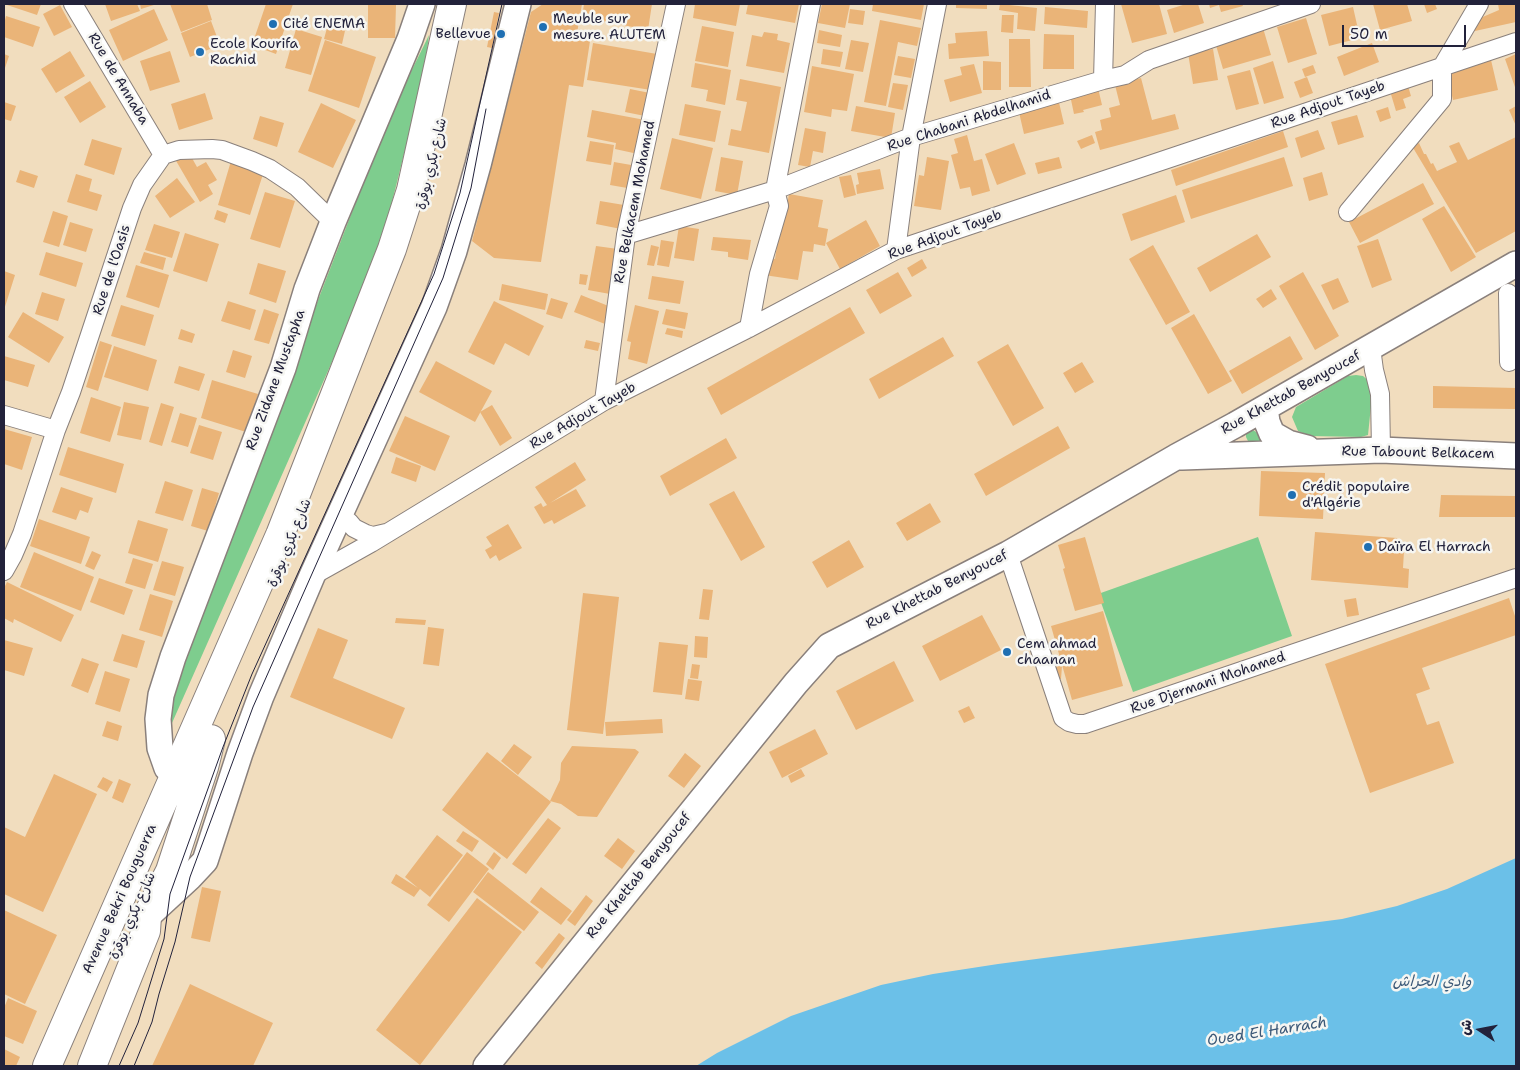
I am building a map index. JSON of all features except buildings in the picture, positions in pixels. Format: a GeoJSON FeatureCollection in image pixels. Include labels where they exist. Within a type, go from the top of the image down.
{"type":"FeatureCollection","features":[{"type":"Feature","properties":{"kind":"highway","name":"شارع بكري بوقرة"},"geometry":{"type":"LineString","coordinates":[[202,736],[403,220],[452,4]]}},
{"type":"Feature","properties":{"kind":"highway","name":"شارع بكري بوقرة"},"geometry":{"type":"LineString","coordinates":[[66,1066],[202,736],[401,268],[418,222],[430,178],[469,4]]}},
{"type":"Feature","properties":{"kind":"highway","name":"Avenue Bekri Bouguerra"},"geometry":{"type":"LineString","coordinates":[[47,1066],[162,802],[170,768],[202,736]]}},
{"type":"Feature","properties":{"kind":"highway"},"geometry":{"type":"LineString","coordinates":[[92,1066],[146,931],[147,916],[170,871],[204,767],[202,736]]}},
{"type":"Feature","properties":{"kind":"highway"},"geometry":{"type":"LineString","coordinates":[[29,1066],[120,855],[134,828],[146,812],[162,802]]}},
{"type":"Feature","properties":{"kind":"street","name":"Rue de Annaba"},"geometry":{"type":"LineString","coordinates":[[73,4],[163,155]]}},
{"type":"Feature","properties":{"kind":"street","name":"Rue Zidane Mustapha"},"geometry":{"type":"LineString","coordinates":[[170,768],[160,748],[158,719],[164,685],[173,657],[282,368],[307,289],[410,39],[422,4]]}},
{"type":"Feature","properties":{"kind":"street"},"geometry":{"type":"LineString","coordinates":[[147,916],[190,877],[204,861],[261,696],[312,576],[426,324],[454,251],[518,4]]}},
{"type":"Feature","properties":{"kind":"street","name":"Rue Belkacem Mohamed"},"geometry":{"type":"LineString","coordinates":[[604,401],[626,235],[676,4]]}},
{"type":"Feature","properties":{"kind":"street"},"geometry":{"type":"LineString","coordinates":[[749,328],[758,274],[779,206],[775,190],[811,4]]}},
{"type":"Feature","properties":{"kind":"street"},"geometry":{"type":"LineString","coordinates":[[896,250],[911,137],[937,4]]}},
{"type":"Feature","properties":{"kind":"street"},"geometry":{"type":"LineString","coordinates":[[1103,80],[1105,4]]}},
{"type":"Feature","properties":{"kind":"street","name":"Rue Chabani Abdelhamid"},"geometry":{"type":"LineString","coordinates":[[626,235],[775,190],[911,137],[1125,75],[1149,60],[1311,4]]}},
{"type":"Feature","properties":{"kind":"street"},"geometry":{"type":"LineString","coordinates":[[1348,212],[1442,99],[1442,67],[1479,4]]}},
{"type":"Feature","properties":{"kind":"street","name":"Rue Adjout Tayeb"},"geometry":{"type":"LineString","coordinates":[[312,576],[387,533],[604,401],[749,328],[896,250],[1516,42]]}},
{"type":"Feature","properties":{"kind":"street"},"geometry":{"type":"LineString","coordinates":[[163,155],[179,150],[212,149],[222,150],[252,161],[270,169],[298,187],[333,222]]}},
{"type":"Feature","properties":{"kind":"street","name":"Rue de l'Oasis"},"geometry":{"type":"LineString","coordinates":[[4,571],[13,556],[22,534],[56,430],[72,392],[132,208],[142,186],[163,155]]}},
{"type":"Feature","properties":{"kind":"street","name":"Rue Khettab Benyoucef"},"geometry":{"type":"LineString","coordinates":[[486,1066],[790,690],[829,646],[1008,554],[1516,264]]}},
{"type":"Feature","properties":{"kind":"street"},"geometry":{"type":"LineString","coordinates":[[1473,289],[1512,293],[1509,362]]}},
{"type":"Feature","properties":{"kind":"street"},"geometry":{"type":"LineString","coordinates":[[1371,348],[1380,394],[1381,450]]}},
{"type":"Feature","properties":{"kind":"street"},"geometry":{"type":"LineString","coordinates":[[1265,408],[1267,422],[1272,434],[1288,442],[1320,451]]}},
{"type":"Feature","properties":{"kind":"street"},"geometry":{"type":"LineString","coordinates":[[4,415],[56,430]]}},
{"type":"Feature","properties":{"kind":"street"},"geometry":{"type":"LineString","coordinates":[[1235,425],[1234,438],[1236,443],[1239,448],[1252,454]]}},
{"type":"Feature","properties":{"kind":"street","name":"Rue Tabount Belkacem"},"geometry":{"type":"LineString","coordinates":[[1176,457],[1381,450],[1516,456]]}},
{"type":"Feature","properties":{"kind":"street"},"geometry":{"type":"LineString","coordinates":[[339,519],[349,522],[354,528],[366,534],[380,535],[387,533]]}},
{"type":"Feature","properties":{"kind":"street","name":"Rue Djermani Mohamed"},"geometry":{"type":"LineString","coordinates":[[1008,554],[1063,718],[1077,724],[1085,724],[1516,578]]}},
{"type":"Feature","properties":{"kind":"green space"},"geometry":{"type":"Polygon","coordinates":[[[429,35],[424,74],[378,258],[172,723],[169,698],[359,194],[404,86],[429,35]]]}},
{"type":"Feature","properties":{"kind":"green space"},"geometry":{"type":"Polygon","coordinates":[[[1348,376],[1363,376],[1371,383],[1372,396],[1368,435],[1361,437],[1310,436],[1298,431],[1292,417],[1296,407],[1348,376]]]}},
{"type":"Feature","properties":{"kind":"green space"},"geometry":{"type":"Polygon","coordinates":[[[1250,428],[1256,432],[1265,446],[1249,443],[1246,431],[1250,428]]]}},
{"type":"Feature","properties":{"kind":"green space"},"geometry":{"type":"Polygon","coordinates":[[[1258,537],[1292,636],[1133,692],[1098,594],[1258,537]]]}},
{"type":"Feature","properties":{"kind":"water","name":"وادي الحراش"},"geometry":{"type":"Polygon","coordinates":[[[1516,858],[1516,1066],[696,1066],[717,1053],[791,1016],[881,985],[933,974],[998,964],[1342,919],[1397,906],[1447,889],[1516,858]]]}},
{"type":"Feature","properties":{"kind":"tram line"},"geometry":{"type":"LineString","coordinates":[[119,1066],[138,1023],[164,939],[170,894],[223,747],[252,674],[434,274],[460,193],[502,4]]}},
{"type":"Feature","properties":{"kind":"tram line"},"geometry":{"type":"LineString","coordinates":[[134,1066],[152,1022],[175,942],[190,877],[253,707],[443,278],[471,188],[486,109]]}},
{"type":"Feature","properties":{"kind":"place","name":"Cité ENEMA"},"geometry":{"type":"Point","coordinates":[273,24]}},
{"type":"Feature","properties":{"kind":"place","name":"Meuble sur mesure. ALUTEM"},"geometry":{"type":"Point","coordinates":[543,27]}},
{"type":"Feature","properties":{"kind":"place","name":"Bellevue"},"geometry":{"type":"Point","coordinates":[501,34]}},
{"type":"Feature","properties":{"kind":"place","name":"Ecole Kourifa Rachid"},"geometry":{"type":"Point","coordinates":[200,52]}},
{"type":"Feature","properties":{"kind":"place","name":"Crédit populaire d'Algérie"},"geometry":{"type":"Point","coordinates":[1292,495]}},
{"type":"Feature","properties":{"kind":"place","name":"Daïra El Harrach"},"geometry":{"type":"Point","coordinates":[1368,547]}},
{"type":"Feature","properties":{"kind":"place","name":"Cem ahmad chaanan"},"geometry":{"type":"Point","coordinates":[1007,652]}},
{"type":"Feature","properties":{"kind":"water label","name":"Oued El Harrach"},"geometry":{"type":"Point","coordinates":[1267,1032]}}]}
